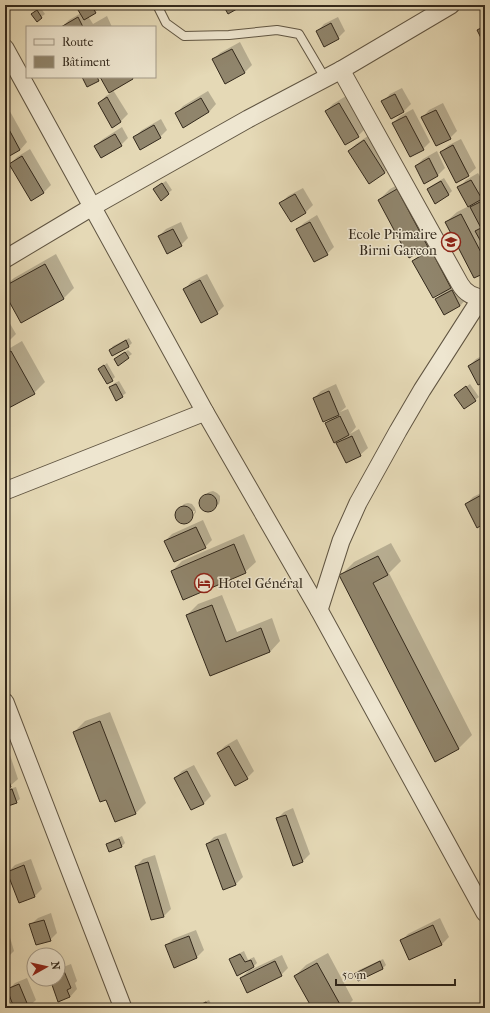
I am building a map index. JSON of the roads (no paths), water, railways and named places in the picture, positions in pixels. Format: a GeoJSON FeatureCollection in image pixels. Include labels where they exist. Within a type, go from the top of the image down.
{"type":"FeatureCollection","features":[{"type":"Feature","properties":{"kind":"street"},"geometry":{"type":"LineString","coordinates":[[5,259],[92,207],[248,119],[341,70],[451,5]]}},
{"type":"Feature","properties":{"kind":"street"},"geometry":{"type":"LineString","coordinates":[[5,48],[205,412],[319,610],[485,913]]}},
{"type":"Feature","properties":{"kind":"street"},"geometry":{"type":"LineString","coordinates":[[319,610],[341,541],[358,502],[418,397],[483,298],[473,296],[464,291],[341,70]]}},
{"type":"Feature","properties":{"kind":"street"},"geometry":{"type":"LineString","coordinates":[[5,491],[205,412]]}},
{"type":"Feature","properties":{"kind":"street"},"geometry":{"type":"LineString","coordinates":[[5,702],[124,1008]]}},
{"type":"Feature","properties":{"kind":"lane"},"geometry":{"type":"LineString","coordinates":[[157,5],[166,23],[184,36],[229,35],[277,30],[299,34],[325,78]]}},
{"type":"Feature","properties":{"kind":"place","name":"Ecole Primaire Birni Garcon"},"geometry":{"type":"Point","coordinates":[451,242]}},
{"type":"Feature","properties":{"kind":"place","name":"Hotel Général"},"geometry":{"type":"Point","coordinates":[204,583]}}]}
